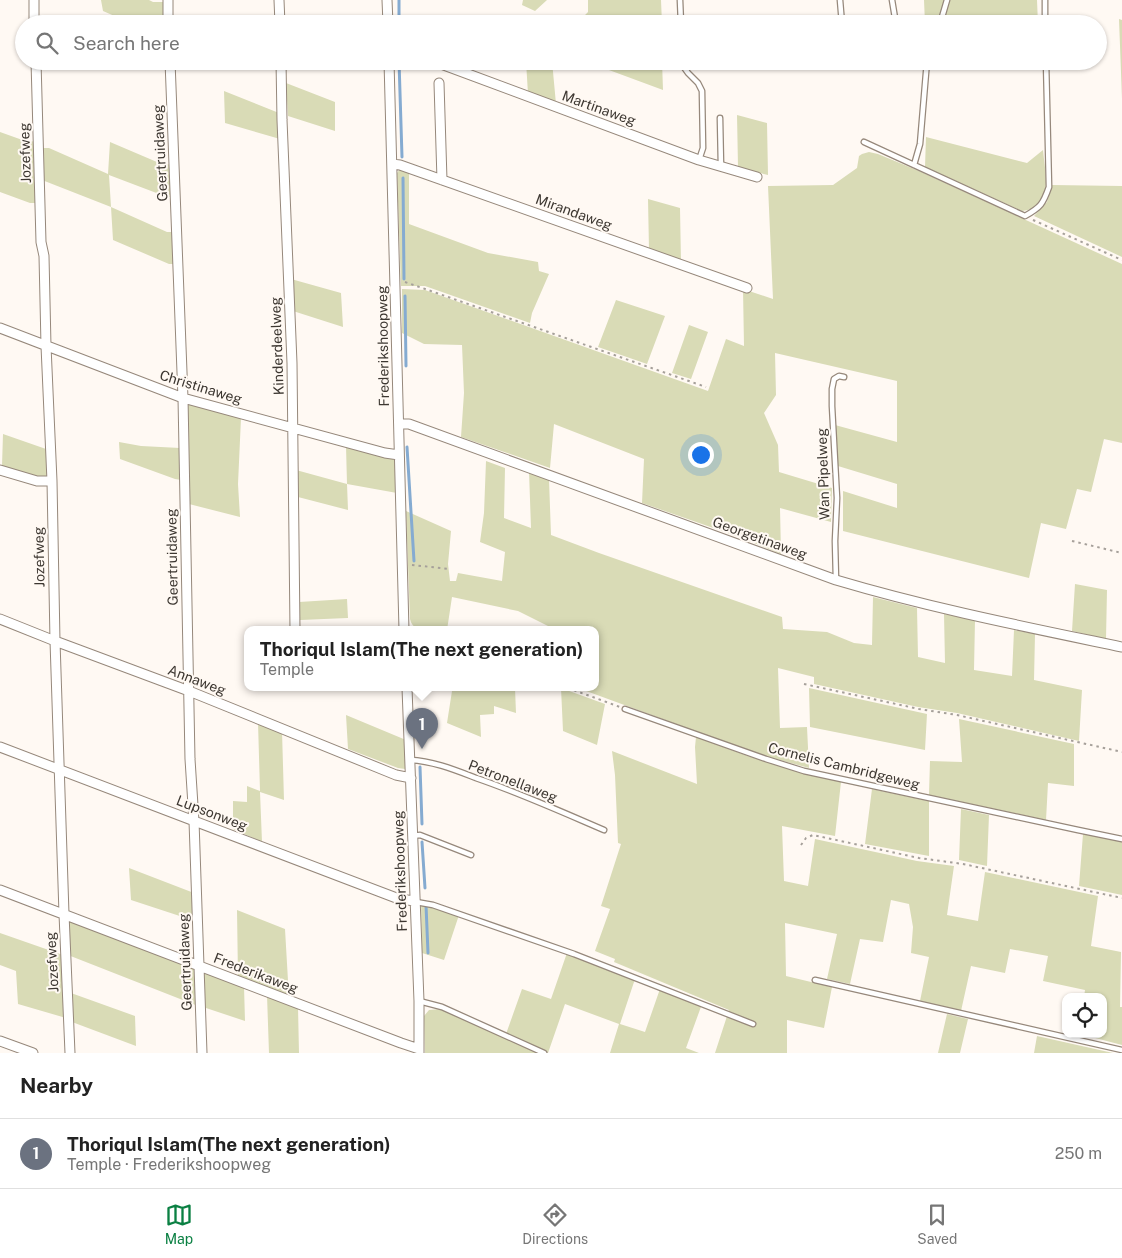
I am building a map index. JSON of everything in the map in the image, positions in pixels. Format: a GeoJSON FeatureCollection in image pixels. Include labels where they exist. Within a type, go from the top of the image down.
{"type":"FeatureCollection","features":[{"type":"Feature","properties":{"kind":"street"},"geometry":{"type":"LineString","coordinates":[[34,0],[34,15]]}},
{"type":"Feature","properties":{"kind":"street"},"geometry":{"type":"LineString","coordinates":[[168,0],[168,15]]}},
{"type":"Feature","properties":{"kind":"street"},"geometry":{"type":"LineString","coordinates":[[279,0],[280,15]]}},
{"type":"Feature","properties":{"kind":"street"},"geometry":{"type":"LineString","coordinates":[[387,0],[388,15]]}},
{"type":"Feature","properties":{"kind":"street","name":"Jozefweg"},"geometry":{"type":"LineString","coordinates":[[36,70],[41,242],[44,256],[52,481],[59,770],[70,1053]]}},
{"type":"Feature","properties":{"kind":"street","name":"Geertruidaweg"},"geometry":{"type":"LineString","coordinates":[[170,70],[183,398],[190,759],[202,1053]]}},
{"type":"Feature","properties":{"kind":"street","name":"Kinderdeelweg"},"geometry":{"type":"LineString","coordinates":[[282,70],[292,362],[295,626]]}},
{"type":"Feature","properties":{"kind":"street","name":"Frederikshoopweg"},"geometry":{"type":"LineString","coordinates":[[389,70],[404,626]]}},
{"type":"Feature","properties":{"kind":"street","name":"Martinaweg"},"geometry":{"type":"LineString","coordinates":[[457,70],[698,160],[757,177]]}},
{"type":"Feature","properties":{"kind":"street"},"geometry":{"type":"LineString","coordinates":[[439,83],[442,180]]}},
{"type":"Feature","properties":{"kind":"street","name":"Mirandaweg"},"geometry":{"type":"LineString","coordinates":[[392,164],[400,165],[747,288]]}},
{"type":"Feature","properties":{"kind":"street","name":"Christinaweg"},"geometry":{"type":"LineString","coordinates":[[0,328],[183,398],[385,454],[399,455]]}},
{"type":"Feature","properties":{"kind":"street","name":"Georgetinaweg"},"geometry":{"type":"LineString","coordinates":[[399,424],[409,424],[836,580],[935,607],[1122,647]]}},
{"type":"Feature","properties":{"kind":"street"},"geometry":{"type":"LineString","coordinates":[[0,470],[37,481],[52,481]]}},
{"type":"Feature","properties":{"kind":"street","name":"Annaweg"},"geometry":{"type":"LineString","coordinates":[[0,618],[396,775],[411,778]]}},
{"type":"Feature","properties":{"kind":"street","name":"Frederikshoopweg"},"geometry":{"type":"LineString","coordinates":[[407,691],[419,1001],[419,1051]]}},
{"type":"Feature","properties":{"kind":"street","name":"Lupsonweg"},"geometry":{"type":"LineString","coordinates":[[0,747],[399,899],[414,901]]}},
{"type":"Feature","properties":{"kind":"street","name":"Frederikaweg"},"geometry":{"type":"LineString","coordinates":[[0,890],[419,1051]]}},
{"type":"Feature","properties":{"kind":"street"},"geometry":{"type":"LineString","coordinates":[[0,1041],[33,1053]]}},
{"type":"Feature","properties":{"kind":"lane"},"geometry":{"type":"LineString","coordinates":[[680,0],[681,15]]}},
{"type":"Feature","properties":{"kind":"lane"},"geometry":{"type":"LineString","coordinates":[[840,0],[841,15]]}},
{"type":"Feature","properties":{"kind":"lane"},"geometry":{"type":"LineString","coordinates":[[892,0],[894,15]]}},
{"type":"Feature","properties":{"kind":"lane"},"geometry":{"type":"LineString","coordinates":[[942,15],[946,0]]}},
{"type":"Feature","properties":{"kind":"lane"},"geometry":{"type":"LineString","coordinates":[[1045,0],[1045,15]]}},
{"type":"Feature","properties":{"kind":"lane"},"geometry":{"type":"LineString","coordinates":[[686,70],[698,83],[702,91],[703,148],[698,160]]}},
{"type":"Feature","properties":{"kind":"lane"},"geometry":{"type":"LineString","coordinates":[[914,165],[920,144],[926,70]]}},
{"type":"Feature","properties":{"kind":"lane"},"geometry":{"type":"LineString","coordinates":[[864,142],[1025,216],[1038,209],[1045,200],[1049,187],[1046,70]]}},
{"type":"Feature","properties":{"kind":"lane"},"geometry":{"type":"LineString","coordinates":[[720,118],[721,167]]}},
{"type":"Feature","properties":{"kind":"lane","name":"Wan Pipelweg"},"geometry":{"type":"LineString","coordinates":[[836,580],[837,498],[832,406],[834,379],[839,376],[844,377]]}},
{"type":"Feature","properties":{"kind":"lane","name":"Cornelis Cambridgeweg"},"geometry":{"type":"LineString","coordinates":[[625,709],[804,771],[1122,839]]}},
{"type":"Feature","properties":{"kind":"lane","name":"Petronellaweg"},"geometry":{"type":"LineString","coordinates":[[410,760],[450,768],[506,788],[604,830]]}},
{"type":"Feature","properties":{"kind":"lane"},"geometry":{"type":"LineString","coordinates":[[412,836],[420,835],[471,855]]}},
{"type":"Feature","properties":{"kind":"lane"},"geometry":{"type":"LineString","coordinates":[[414,901],[433,905],[574,954],[753,1024]]}},
{"type":"Feature","properties":{"kind":"lane"},"geometry":{"type":"LineString","coordinates":[[815,980],[1122,1050]]}},
{"type":"Feature","properties":{"kind":"lane"},"geometry":{"type":"LineString","coordinates":[[419,1001],[442,1007],[544,1053]]}},
{"type":"Feature","properties":{"kind":"path"},"geometry":{"type":"LineString","coordinates":[[1025,216],[1122,260]]}},
{"type":"Feature","properties":{"kind":"path"},"geometry":{"type":"LineString","coordinates":[[395,279],[706,388]]}},
{"type":"Feature","properties":{"kind":"path"},"geometry":{"type":"LineString","coordinates":[[1072,541],[1122,553]]}},
{"type":"Feature","properties":{"kind":"path"},"geometry":{"type":"LineString","coordinates":[[402,564],[450,569]]}},
{"type":"Feature","properties":{"kind":"path"},"geometry":{"type":"LineString","coordinates":[[804,684],[919,709],[957,715],[1122,752]]}},
{"type":"Feature","properties":{"kind":"path"},"geometry":{"type":"LineString","coordinates":[[576,691],[625,709]]}},
{"type":"Feature","properties":{"kind":"path"},"geometry":{"type":"LineString","coordinates":[[801,845],[806,838],[813,835],[918,858],[963,864],[1122,898]]}},
{"type":"Feature","properties":{"kind":"green space"},"geometry":{"type":"Polygon","coordinates":[[[101,0],[165,2],[165,15],[112,15],[103,11],[101,0]]]}},
{"type":"Feature","properties":{"kind":"green space"},"geometry":{"type":"Polygon","coordinates":[[[523,0],[547,0],[535,11],[522,5],[523,0]]]}},
{"type":"Feature","properties":{"kind":"green space"},"geometry":{"type":"Polygon","coordinates":[[[588,0],[661,0],[662,15],[585,15],[588,12],[588,0]]]}},
{"type":"Feature","properties":{"kind":"green space"},"geometry":{"type":"Polygon","coordinates":[[[924,0],[1037,0],[1038,15],[925,15],[924,0]]]}},
{"type":"Feature","properties":{"kind":"green space"},"geometry":{"type":"Polygon","coordinates":[[[1119,19],[1122,20],[1122,99],[1119,19]]]}},
{"type":"Feature","properties":{"kind":"green space"},"geometry":{"type":"Polygon","coordinates":[[[527,70],[553,70],[556,104],[528,94],[527,70]]]}},
{"type":"Feature","properties":{"kind":"green space"},"geometry":{"type":"Polygon","coordinates":[[[609,70],[662,70],[663,90],[609,70]]]}},
{"type":"Feature","properties":{"kind":"green space"},"geometry":{"type":"Polygon","coordinates":[[[286,83],[335,102],[335,131],[288,116],[286,83]]]}},
{"type":"Feature","properties":{"kind":"green space"},"geometry":{"type":"Polygon","coordinates":[[[224,91],[279,113],[280,139],[225,123],[224,91]]]}},
{"type":"Feature","properties":{"kind":"green space"},"geometry":{"type":"Polygon","coordinates":[[[737,115],[767,123],[768,175],[738,167],[737,115]]]}},
{"type":"Feature","properties":{"kind":"green space"},"geometry":{"type":"Polygon","coordinates":[[[0,132],[28,142],[35,141],[37,203],[30,203],[0,192],[0,132]]]}},
{"type":"Feature","properties":{"kind":"green space"},"geometry":{"type":"Polygon","coordinates":[[[926,137],[1027,163],[1043,150],[1046,179],[1044,196],[1032,208],[1022,211],[925,167],[926,137]]]}},
{"type":"Feature","properties":{"kind":"green space"},"geometry":{"type":"Polygon","coordinates":[[[110,142],[164,165],[171,164],[173,197],[167,197],[109,175],[111,207],[42,180],[41,148],[49,148],[108,174],[110,142]]]}},
{"type":"Feature","properties":{"kind":"green space"},"geometry":{"type":"Polygon","coordinates":[[[869,152],[919,171],[1122,264],[1122,443],[1104,439],[1091,492],[1077,489],[1066,529],[1041,523],[1029,578],[843,531],[843,491],[897,508],[897,484],[838,466],[835,425],[897,442],[897,381],[775,353],[776,395],[764,413],[778,445],[779,472],[832,488],[831,522],[780,508],[781,554],[642,503],[644,459],[554,424],[550,468],[461,437],[464,393],[462,345],[424,344],[402,333],[402,289],[425,290],[708,391],[726,339],[744,346],[743,289],[773,299],[768,186],[833,185],[857,168],[859,156],[869,152]]]}},
{"type":"Feature","properties":{"kind":"green space"},"geometry":{"type":"Polygon","coordinates":[[[400,169],[409,170],[409,224],[488,253],[538,262],[539,271],[549,274],[532,313],[530,323],[425,286],[401,286],[397,173],[400,169]]]}},
{"type":"Feature","properties":{"kind":"green space"},"geometry":{"type":"Polygon","coordinates":[[[1052,185],[1122,186],[1122,257],[1034,216],[1047,202],[1052,185]]]}},
{"type":"Feature","properties":{"kind":"green space"},"geometry":{"type":"Polygon","coordinates":[[[648,199],[680,208],[681,262],[649,250],[648,199]]]}},
{"type":"Feature","properties":{"kind":"green space"},"geometry":{"type":"Polygon","coordinates":[[[111,207],[167,232],[174,232],[176,264],[169,264],[113,240],[111,207]]]}},
{"type":"Feature","properties":{"kind":"green space"},"geometry":{"type":"Polygon","coordinates":[[[291,279],[341,293],[343,327],[293,311],[291,279]]]}},
{"type":"Feature","properties":{"kind":"green space"},"geometry":{"type":"Polygon","coordinates":[[[616,300],[665,316],[647,364],[598,347],[616,300]]]}},
{"type":"Feature","properties":{"kind":"green space"},"geometry":{"type":"Polygon","coordinates":[[[689,325],[708,332],[691,379],[672,373],[689,325]]]}},
{"type":"Feature","properties":{"kind":"green space"},"geometry":{"type":"Polygon","coordinates":[[[189,404],[241,418],[238,484],[240,517],[189,504],[187,407],[189,404]]]}},
{"type":"Feature","properties":{"kind":"green space"},"geometry":{"type":"Polygon","coordinates":[[[3,434],[46,449],[46,477],[42,478],[2,466],[3,434]]]}},
{"type":"Feature","properties":{"kind":"green space"},"geometry":{"type":"Polygon","coordinates":[[[119,442],[141,446],[180,448],[181,480],[120,459],[119,442]]]}},
{"type":"Feature","properties":{"kind":"green space"},"geometry":{"type":"Polygon","coordinates":[[[346,446],[392,458],[396,462],[397,493],[347,484],[346,446]]]}},
{"type":"Feature","properties":{"kind":"green space"},"geometry":{"type":"Polygon","coordinates":[[[486,461],[505,468],[504,518],[531,528],[529,471],[549,479],[551,535],[782,617],[783,629],[827,632],[854,643],[872,645],[873,597],[917,608],[918,657],[945,663],[944,614],[975,620],[974,670],[1012,676],[1014,630],[1035,634],[1034,680],[1082,690],[1079,741],[957,713],[918,707],[814,684],[814,677],[778,668],[780,728],[807,727],[809,768],[758,754],[586,691],[599,691],[599,626],[548,626],[518,611],[452,597],[448,626],[414,626],[410,619],[406,511],[451,531],[448,564],[450,581],[456,581],[458,573],[502,581],[505,552],[480,542],[484,513],[486,461]]]}},
{"type":"Feature","properties":{"kind":"green space"},"geometry":{"type":"Polygon","coordinates":[[[296,470],[347,484],[348,510],[298,497],[296,470]]]}},
{"type":"Feature","properties":{"kind":"green space"},"geometry":{"type":"Polygon","coordinates":[[[1075,584],[1107,590],[1106,639],[1072,631],[1075,584]]]}},
{"type":"Feature","properties":{"kind":"green space"},"geometry":{"type":"Polygon","coordinates":[[[347,599],[348,618],[300,620],[299,602],[347,599]]]}},
{"type":"Feature","properties":{"kind":"green space"},"geometry":{"type":"Polygon","coordinates":[[[809,688],[927,714],[925,750],[810,727],[809,688]]]}},
{"type":"Feature","properties":{"kind":"green space"},"geometry":{"type":"Polygon","coordinates":[[[452,691],[515,691],[516,713],[494,706],[494,714],[480,715],[481,737],[447,723],[452,691]]]}},
{"type":"Feature","properties":{"kind":"green space"},"geometry":{"type":"Polygon","coordinates":[[[561,691],[569,691],[605,704],[597,745],[563,731],[561,691]]]}},
{"type":"Feature","properties":{"kind":"green space"},"geometry":{"type":"Polygon","coordinates":[[[346,715],[406,740],[407,768],[398,768],[348,749],[346,715]]]}},
{"type":"Feature","properties":{"kind":"green space"},"geometry":{"type":"Polygon","coordinates":[[[959,719],[1074,744],[1074,786],[1048,783],[1046,820],[929,795],[930,761],[962,762],[959,719]]]}},
{"type":"Feature","properties":{"kind":"green space"},"geometry":{"type":"Polygon","coordinates":[[[258,722],[282,731],[284,800],[260,792],[262,842],[233,829],[233,801],[247,802],[247,786],[260,791],[258,722]]]}},
{"type":"Feature","properties":{"kind":"green space"},"geometry":{"type":"Polygon","coordinates":[[[696,737],[748,756],[841,782],[835,836],[782,826],[784,881],[808,886],[815,839],[917,861],[954,866],[947,915],[978,921],[985,872],[1098,896],[1091,946],[1121,952],[1120,1007],[1122,1007],[1122,1045],[1095,1038],[1107,1038],[1107,993],[1085,993],[1085,990],[1043,981],[1048,956],[1010,949],[1005,973],[971,966],[961,1011],[920,1001],[929,957],[911,953],[913,927],[909,904],[891,900],[883,942],[860,939],[850,984],[827,979],[837,934],[785,923],[786,976],[832,987],[824,1028],[787,1020],[787,1053],[715,1053],[729,1010],[614,962],[615,959],[595,951],[610,909],[601,906],[621,844],[618,843],[612,751],[697,784],[696,737]]]}},
{"type":"Feature","properties":{"kind":"green space"},"geometry":{"type":"Polygon","coordinates":[[[872,789],[929,801],[929,856],[865,844],[872,789]]]}},
{"type":"Feature","properties":{"kind":"green space"},"geometry":{"type":"Polygon","coordinates":[[[961,809],[989,815],[987,866],[959,860],[961,809]]]}},
{"type":"Feature","properties":{"kind":"green space"},"geometry":{"type":"Polygon","coordinates":[[[1083,834],[1122,842],[1122,895],[1079,886],[1083,834]]]}},
{"type":"Feature","properties":{"kind":"green space"},"geometry":{"type":"Polygon","coordinates":[[[129,868],[194,893],[195,921],[131,900],[129,868]]]}},
{"type":"Feature","properties":{"kind":"green space"},"geometry":{"type":"Polygon","coordinates":[[[421,903],[433,903],[460,912],[444,960],[422,953],[421,903]]]}},
{"type":"Feature","properties":{"kind":"green space"},"geometry":{"type":"Polygon","coordinates":[[[237,910],[285,929],[289,998],[238,978],[237,910]]]}},
{"type":"Feature","properties":{"kind":"green space"},"geometry":{"type":"Polygon","coordinates":[[[68,919],[196,969],[198,1006],[68,955],[68,919]]]}},
{"type":"Feature","properties":{"kind":"green space"},"geometry":{"type":"Polygon","coordinates":[[[0,933],[63,955],[66,1018],[18,1004],[16,971],[0,965],[0,933]]]}},
{"type":"Feature","properties":{"kind":"green space"},"geometry":{"type":"Polygon","coordinates":[[[568,950],[636,976],[620,1024],[645,1032],[661,986],[702,1004],[686,1048],[699,1053],[610,1053],[619,1024],[565,1004],[548,1053],[506,1034],[522,989],[551,999],[568,950]]]}},
{"type":"Feature","properties":{"kind":"green space"},"geometry":{"type":"Polygon","coordinates":[[[206,972],[244,986],[245,1021],[203,1007],[202,976],[206,972]]]}},
{"type":"Feature","properties":{"kind":"green space"},"geometry":{"type":"Polygon","coordinates":[[[71,993],[135,1016],[136,1046],[72,1022],[71,993]]]}},
{"type":"Feature","properties":{"kind":"green space"},"geometry":{"type":"Polygon","coordinates":[[[267,995],[298,1007],[299,1053],[269,1053],[267,995]]]}},
{"type":"Feature","properties":{"kind":"green space"},"geometry":{"type":"Polygon","coordinates":[[[440,1009],[540,1053],[425,1053],[424,1016],[429,1010],[440,1009]]]}},
{"type":"Feature","properties":{"kind":"green space"},"geometry":{"type":"Polygon","coordinates":[[[947,1014],[968,1019],[960,1053],[938,1053],[947,1014]]]}},
{"type":"Feature","properties":{"kind":"green space"},"geometry":{"type":"Polygon","coordinates":[[[1037,1036],[1113,1053],[1034,1053],[1037,1036]]]}},
{"type":"Feature","properties":{"kind":"waterway"},"geometry":{"type":"LineString","coordinates":[[399,0],[399,15]]}},
{"type":"Feature","properties":{"kind":"waterway"},"geometry":{"type":"LineString","coordinates":[[399,70],[402,157]]}},
{"type":"Feature","properties":{"kind":"waterway"},"geometry":{"type":"LineString","coordinates":[[403,178],[404,279]]}},
{"type":"Feature","properties":{"kind":"waterway"},"geometry":{"type":"LineString","coordinates":[[405,296],[406,366]]}},
{"type":"Feature","properties":{"kind":"waterway"},"geometry":{"type":"LineString","coordinates":[[407,447],[414,561]]}},
{"type":"Feature","properties":{"kind":"waterway"},"geometry":{"type":"LineString","coordinates":[[420,767],[422,824]]}},
{"type":"Feature","properties":{"kind":"waterway"},"geometry":{"type":"LineString","coordinates":[[422,842],[425,888]]}},
{"type":"Feature","properties":{"kind":"waterway"},"geometry":{"type":"LineString","coordinates":[[426,905],[428,953]]}},
{"type":"Feature","properties":{"kind":"place","name":"Thoriqul Islam(The next generation)"},"geometry":{"type":"Point","coordinates":[422,749]}}]}
